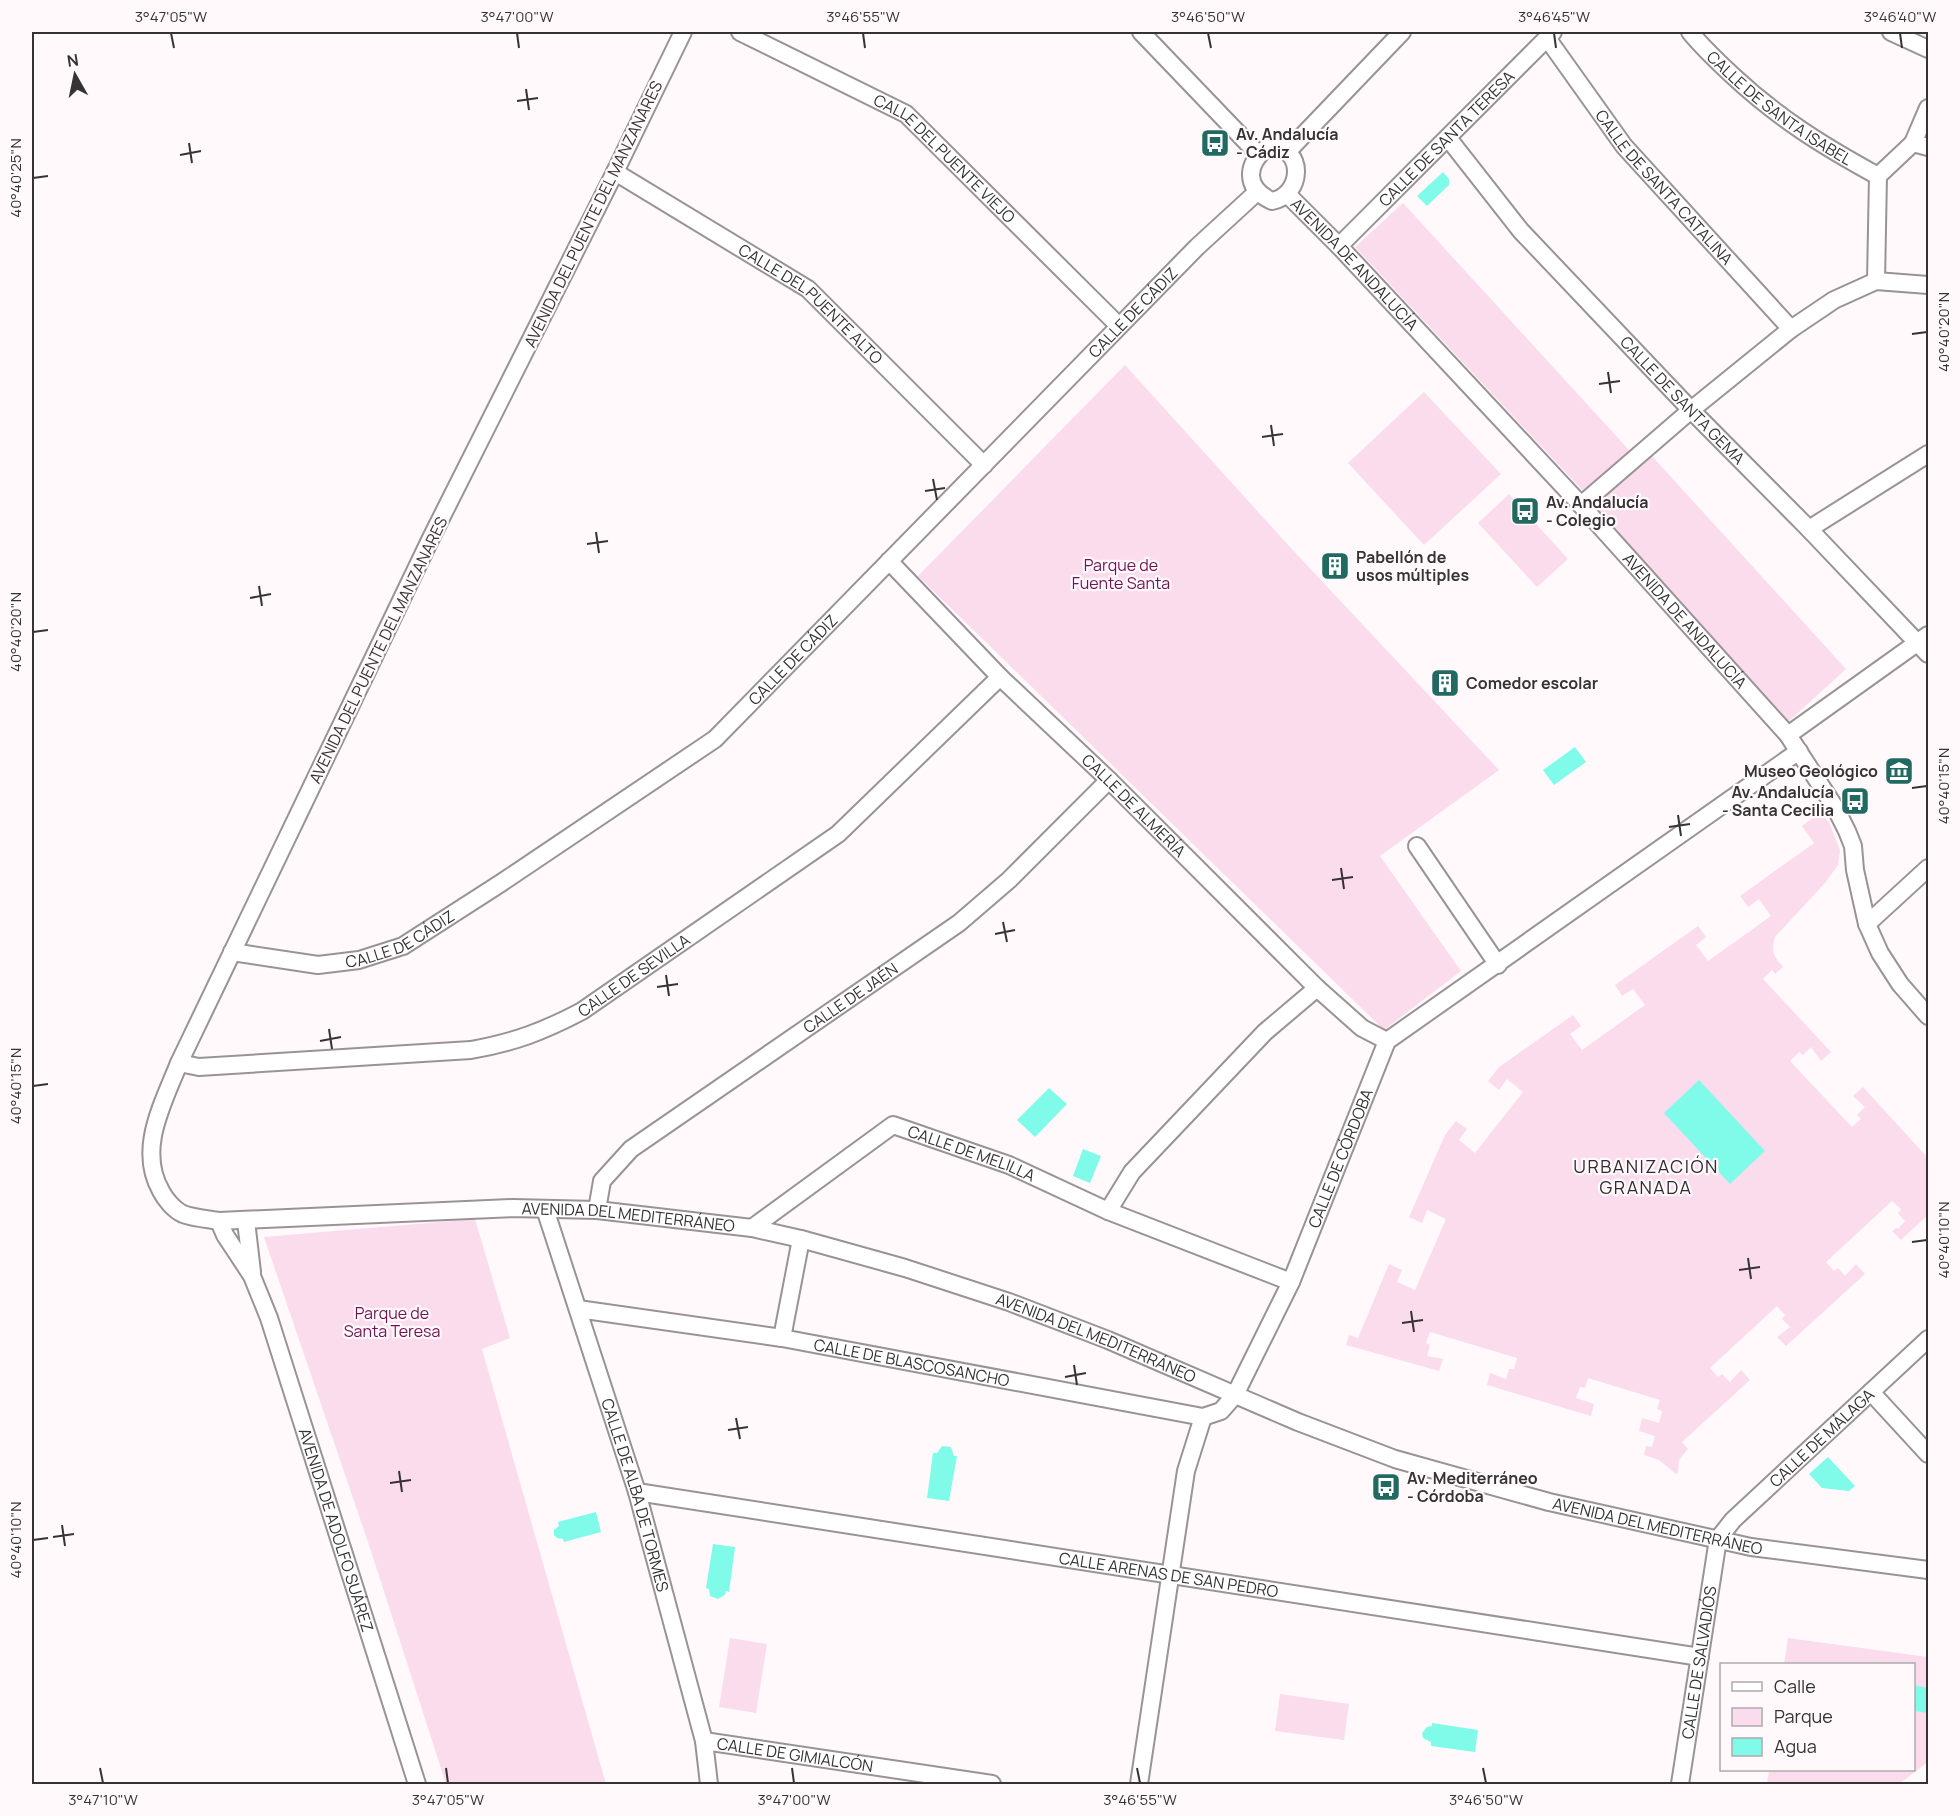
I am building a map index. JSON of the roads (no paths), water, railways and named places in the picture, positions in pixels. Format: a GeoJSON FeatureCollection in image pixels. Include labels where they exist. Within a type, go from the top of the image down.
{"type":"FeatureCollection","features":[{"type":"Feature","properties":{"kind":"street","name":"AVENIDA DEL PUENTE DEL MANZANARES"},"geometry":{"type":"LineString","coordinates":[[246,1221],[219,1221],[182,1214],[165,1199],[154,1179],[149,1153],[156,1123],[179,1063],[431,538],[683,32]]}},
{"type":"Feature","properties":{"kind":"street","name":"CALLE DEL PUENTE VIEJO"},"geometry":{"type":"LineString","coordinates":[[740,32],[906,114],[1119,326]]}},
{"type":"Feature","properties":{"kind":"street"},"geometry":{"type":"LineString","coordinates":[[1140,32],[1258,154]]}},
{"type":"Feature","properties":{"kind":"street"},"geometry":{"type":"LineString","coordinates":[[1288,151],[1402,32]]}},
{"type":"Feature","properties":{"kind":"street","name":"CALLE DE SANTA ISABEL"},"geometry":{"type":"LineString","coordinates":[[1690,32],[1702,47],[1761,102],[1821,145],[1878,176]]}},
{"type":"Feature","properties":{"kind":"street"},"geometry":{"type":"LineString","coordinates":[[1891,32],[1929,49]]}},
{"type":"Feature","properties":{"kind":"street","name":"CALLE DE SANTA TERESA"},"geometry":{"type":"LineString","coordinates":[[1339,246],[1550,35]]}},
{"type":"Feature","properties":{"kind":"street","name":"CALLE DE SANTA CATALINA"},"geometry":{"type":"LineString","coordinates":[[1550,35],[1624,146],[1791,329]]}},
{"type":"Feature","properties":{"kind":"street"},"geometry":{"type":"LineString","coordinates":[[1876,281],[1878,176],[1921,145],[1929,108]]}},
{"type":"Feature","properties":{"kind":"street","name":"CALLE DE SANTA GEMA"},"geometry":{"type":"LineString","coordinates":[[1448,138],[1521,231],[1690,410],[1925,644]]}},
{"type":"Feature","properties":{"kind":"street"},"geometry":{"type":"LineString","coordinates":[[1269,146],[1288,151],[1295,162],[1293,184],[1288,195],[1281,200],[1272,201],[1257,192],[1251,182],[1251,173],[1258,154],[1269,146]]}},
{"type":"Feature","properties":{"kind":"street","name":"CALLE DEL PUENTE ALTO"},"geometry":{"type":"LineString","coordinates":[[615,172],[808,289],[984,465]]}},
{"type":"Feature","properties":{"kind":"street","name":"CALLE DE CÁDIZ"},"geometry":{"type":"LineString","coordinates":[[232,952],[318,965],[358,960],[403,946],[715,739],[1197,247],[1257,192]]}},
{"type":"Feature","properties":{"kind":"street","name":"AVENIDA DE ANDALUCÍA"},"geometry":{"type":"LineString","coordinates":[[1288,195],[1339,246],[1581,505],[1788,735],[1836,809],[1847,831],[1853,846],[1855,870],[1867,924],[1880,953],[1900,984],[1929,1016]]}},
{"type":"Feature","properties":{"kind":"street"},"geometry":{"type":"LineString","coordinates":[[1581,505],[1690,410],[1791,329],[1833,300],[1876,281],[1929,285]]}},
{"type":"Feature","properties":{"kind":"street"},"geometry":{"type":"LineString","coordinates":[[1809,529],[1929,453]]}},
{"type":"Feature","properties":{"kind":"street","name":"CALLE DE ALMERÍA"},"geometry":{"type":"LineString","coordinates":[[889,561],[1000,677],[1109,780],[1317,988],[1362,1028],[1387,1041]]}},
{"type":"Feature","properties":{"kind":"street"},"geometry":{"type":"LineString","coordinates":[[1788,735],[1925,644]]}},
{"type":"Feature","properties":{"kind":"street","name":"CALLE DE SEVILLA"},"geometry":{"type":"LineString","coordinates":[[179,1063],[199,1067],[471,1050],[510,1043],[549,1028],[582,1011],[838,834],[1000,677]]}},
{"type":"Feature","properties":{"kind":"street"},"geometry":{"type":"LineString","coordinates":[[1387,1041],[1799,751]]}},
{"type":"Feature","properties":{"kind":"street","name":"CALLE DE JAÉN"},"geometry":{"type":"LineString","coordinates":[[597,1210],[603,1181],[631,1149],[959,923],[1009,880],[1109,780]]}},
{"type":"Feature","properties":{"kind":"street"},"geometry":{"type":"LineString","coordinates":[[1417,846],[1497,965]]}},
{"type":"Feature","properties":{"kind":"street"},"geometry":{"type":"LineString","coordinates":[[1867,924],[1929,868]]}},
{"type":"Feature","properties":{"kind":"street"},"geometry":{"type":"LineString","coordinates":[[1108,1211],[1132,1172],[1265,1032],[1317,988]]}},
{"type":"Feature","properties":{"kind":"street","name":"CALLE DE CÓRDOBA"},"geometry":{"type":"LineString","coordinates":[[1235,1395],[1291,1282],[1387,1041]]}},
{"type":"Feature","properties":{"kind":"street","name":"CALLE DE MELILLA"},"geometry":{"type":"LineString","coordinates":[[752,1228],[893,1125],[1009,1165],[1108,1211],[1291,1282]]}},
{"type":"Feature","properties":{"kind":"street","name":"AVENIDA DEL MEDITERRÁNEO"},"geometry":{"type":"LineString","coordinates":[[246,1221],[545,1209],[597,1210],[752,1228],[905,1268],[1009,1302],[1108,1340],[1298,1422],[1395,1459],[1549,1502],[1751,1547],[1929,1570]]}},
{"type":"Feature","properties":{"kind":"street","name":"CALLE DE ALBA DE TORMES"},"geometry":{"type":"LineString","coordinates":[[545,1209],[637,1492],[704,1741],[710,1785]]}},
{"type":"Feature","properties":{"kind":"street","name":"AVENIDA DE ADOLFO SUÁREZ"},"geometry":{"type":"LineString","coordinates":[[219,1221],[225,1235],[252,1276],[269,1318],[417,1785]]}},
{"type":"Feature","properties":{"kind":"street","name":"AVENIDA DE ADOLFO SUÁREZ"},"geometry":{"type":"LineString","coordinates":[[246,1221],[252,1276]]}},
{"type":"Feature","properties":{"kind":"street"},"geometry":{"type":"LineString","coordinates":[[782,1338],[801,1239]]}},
{"type":"Feature","properties":{"kind":"street","name":"CALLE DE BLASCOSANCHO"},"geometry":{"type":"LineString","coordinates":[[578,1309],[782,1338],[1203,1417]]}},
{"type":"Feature","properties":{"kind":"street","name":"CALLE DE MÁLAGA"},"geometry":{"type":"LineString","coordinates":[[1718,1539],[1733,1520],[1929,1339]]}},
{"type":"Feature","properties":{"kind":"street"},"geometry":{"type":"LineString","coordinates":[[1871,1392],[1929,1454]]}},
{"type":"Feature","properties":{"kind":"street"},"geometry":{"type":"LineString","coordinates":[[1139,1785],[1186,1471],[1203,1417],[1221,1412],[1235,1395]]}},
{"type":"Feature","properties":{"kind":"street","name":"CALLE ARENAS DE SAN PEDRO"},"geometry":{"type":"LineString","coordinates":[[637,1492],[1700,1657]]}},
{"type":"Feature","properties":{"kind":"street","name":"CALLE DE SALVADIÓS"},"geometry":{"type":"LineString","coordinates":[[1680,1785],[1718,1539]]}},
{"type":"Feature","properties":{"kind":"street","name":"CALLE DE GIMIALCÓN"},"geometry":{"type":"LineString","coordinates":[[704,1741],[992,1785]]}},
{"type":"Feature","properties":{"kind":"water"},"geometry":{"type":"Polygon","coordinates":[[[1443,172],[1449,179],[1449,185],[1427,206],[1417,196],[1443,172]]]}},
{"type":"Feature","properties":{"kind":"water"},"geometry":{"type":"Polygon","coordinates":[[[1575,747],[1586,762],[1554,785],[1543,770],[1575,747]]]}},
{"type":"Feature","properties":{"kind":"water"},"geometry":{"type":"Polygon","coordinates":[[[1699,1080],[1765,1151],[1730,1184],[1664,1113],[1699,1080]]]}},
{"type":"Feature","properties":{"kind":"water"},"geometry":{"type":"Polygon","coordinates":[[[1049,1088],[1067,1104],[1035,1137],[1017,1120],[1049,1088]]]}},
{"type":"Feature","properties":{"kind":"water"},"geometry":{"type":"Polygon","coordinates":[[[1083,1149],[1101,1156],[1090,1183],[1073,1176],[1083,1149]]]}},
{"type":"Feature","properties":{"kind":"water"},"geometry":{"type":"Polygon","coordinates":[[[942,1446],[951,1447],[954,1456],[957,1456],[949,1501],[927,1498],[933,1453],[937,1453],[942,1446]]]}},
{"type":"Feature","properties":{"kind":"water"},"geometry":{"type":"Polygon","coordinates":[[[1828,1457],[1855,1486],[1849,1491],[1822,1488],[1809,1474],[1828,1457]]]}},
{"type":"Feature","properties":{"kind":"water"},"geometry":{"type":"Polygon","coordinates":[[[596,1512],[601,1532],[564,1542],[563,1539],[554,1535],[554,1530],[559,1526],[558,1522],[596,1512]]]}},
{"type":"Feature","properties":{"kind":"water"},"geometry":{"type":"Polygon","coordinates":[[[713,1544],[735,1547],[729,1592],[726,1591],[725,1595],[718,1599],[710,1596],[709,1589],[706,1588],[713,1544]]]}},
{"type":"Feature","properties":{"kind":"water"},"geometry":{"type":"Polygon","coordinates":[[[1915,1685],[1928,1688],[1928,1713],[1915,1711],[1915,1685]]]}},
{"type":"Feature","properties":{"kind":"water"},"geometry":{"type":"Polygon","coordinates":[[[1432,1723],[1478,1730],[1475,1752],[1431,1746],[1431,1742],[1423,1738],[1422,1733],[1427,1727],[1432,1726],[1432,1723]]]}},
{"type":"Feature","properties":{"kind":"place","name":"Av. Andalucía - Cádiz"},"geometry":{"type":"Point","coordinates":[1215,143]}},
{"type":"Feature","properties":{"kind":"place","name":"Av. Andalucía - Colegio"},"geometry":{"type":"Point","coordinates":[1525,511]}},
{"type":"Feature","properties":{"kind":"place","name":"Pabellón de usos múltiples"},"geometry":{"type":"Point","coordinates":[1335,566]}},
{"type":"Feature","properties":{"kind":"place","name":"Comedor escolar"},"geometry":{"type":"Point","coordinates":[1445,683]}},
{"type":"Feature","properties":{"kind":"place","name":"Museo Geológico"},"geometry":{"type":"Point","coordinates":[1899,771]}},
{"type":"Feature","properties":{"kind":"place","name":"Av. Andalucía - Santa Cecilia"},"geometry":{"type":"Point","coordinates":[1855,801]}},
{"type":"Feature","properties":{"kind":"place","name":"Av. Mediterráneo - Córdoba"},"geometry":{"type":"Point","coordinates":[1386,1487]}},
{"type":"Feature","properties":{"kind":"district","name":"URBANIZACIÓN GRANADA"},"geometry":{"type":"Point","coordinates":[1646,1177]}},
{"type":"Feature","properties":{"kind":"park label","name":"Parque de Fuente Santa"},"geometry":{"type":"Point","coordinates":[1121,574]}},
{"type":"Feature","properties":{"kind":"park label","name":"Parque de Santa Teresa"},"geometry":{"type":"Point","coordinates":[392,1322]}}]}
